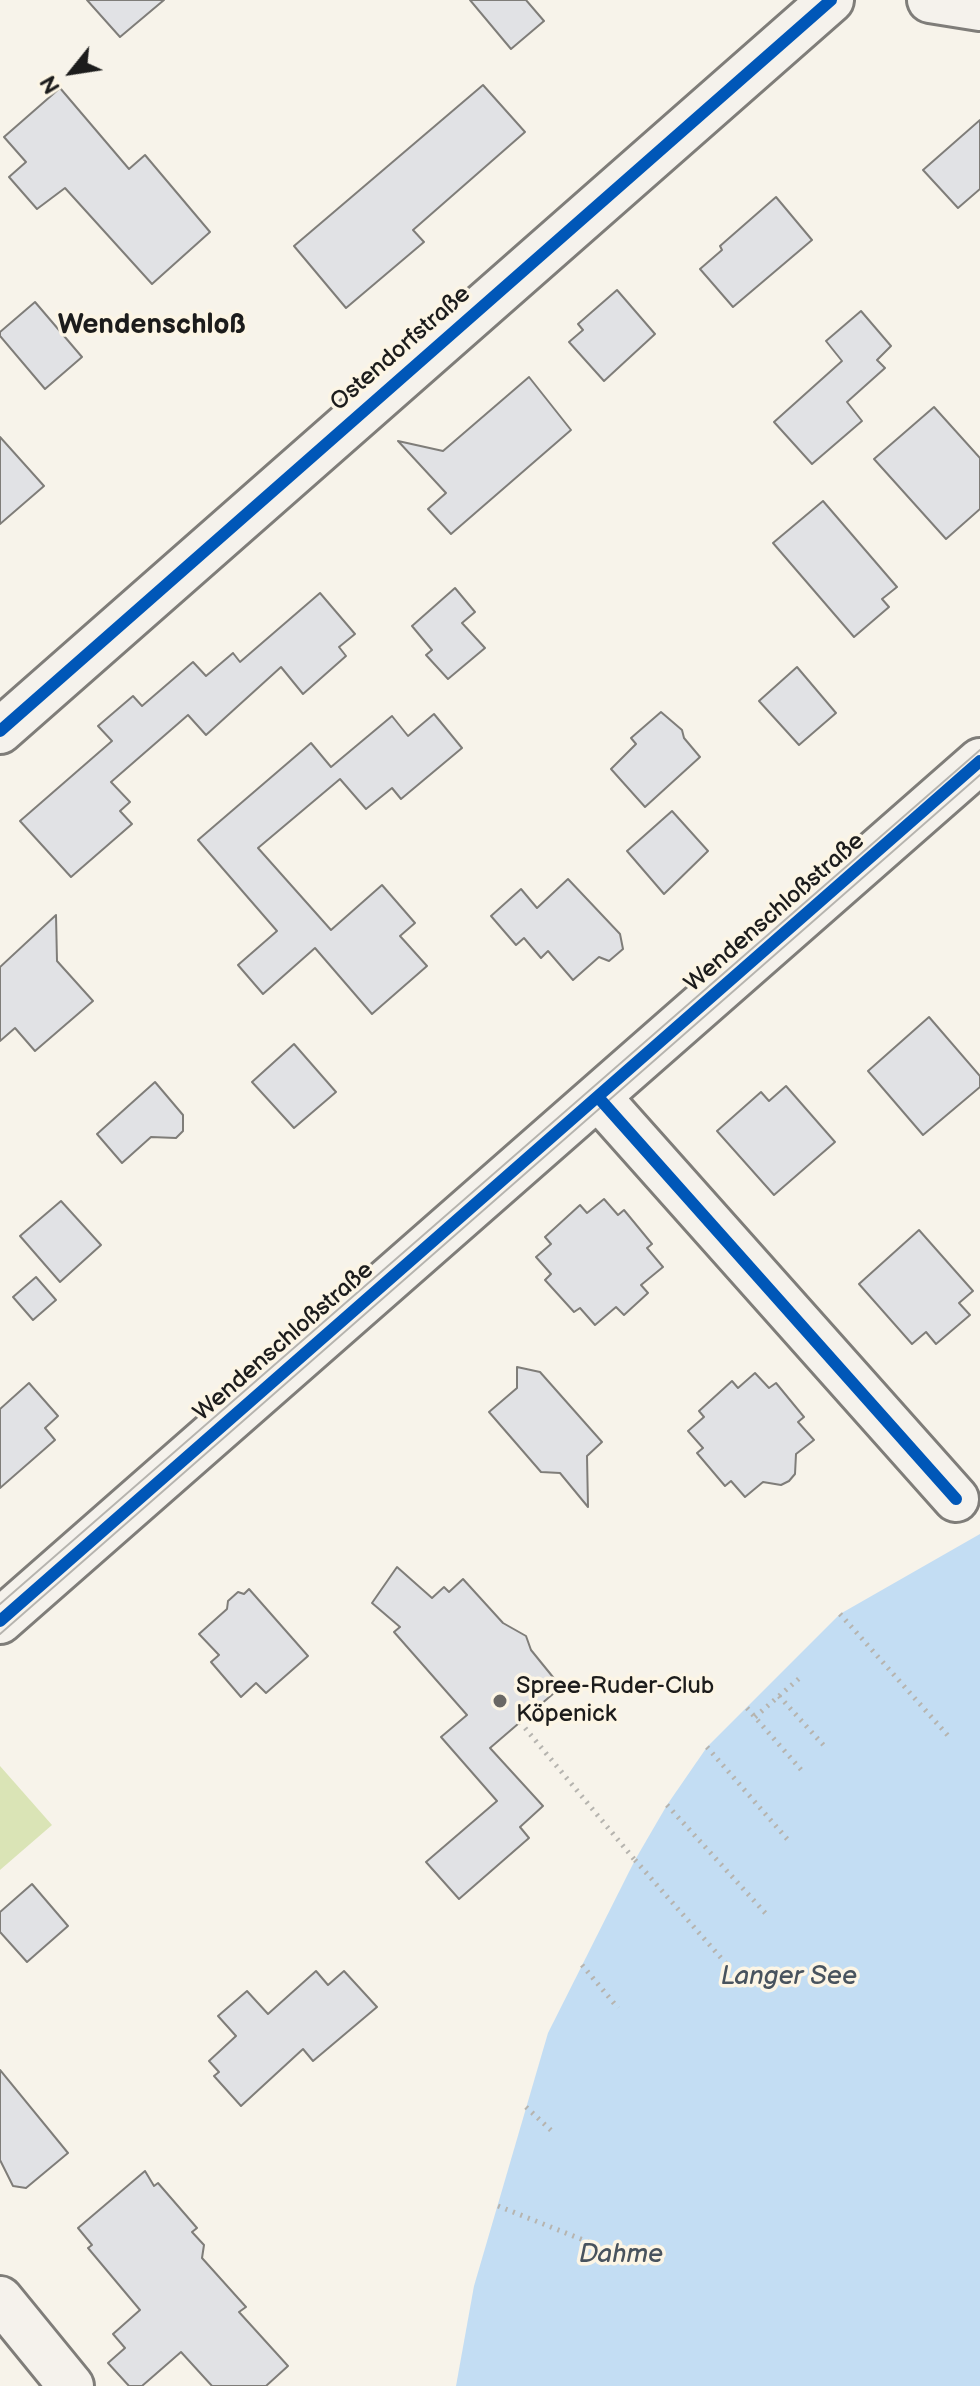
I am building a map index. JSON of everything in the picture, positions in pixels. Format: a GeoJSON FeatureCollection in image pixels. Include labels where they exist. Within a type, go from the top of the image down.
{"type":"FeatureCollection","features":[{"type":"Feature","properties":{"kind":"street","name":"Ostendorfstraße"},"geometry":{"type":"LineString","coordinates":[[0,731],[831,0]]}},
{"type":"Feature","properties":{"kind":"street"},"geometry":{"type":"LineString","coordinates":[[930,0],[980,8]]}},
{"type":"Feature","properties":{"kind":"street","name":"Wendenschloßstraße"},"geometry":{"type":"LineString","coordinates":[[0,1621],[980,761]]}},
{"type":"Feature","properties":{"kind":"street"},"geometry":{"type":"LineString","coordinates":[[598,1097],[956,1499]]}},
{"type":"Feature","properties":{"kind":"street"},"geometry":{"type":"LineString","coordinates":[[0,2299],[71,2386]]}},
{"type":"Feature","properties":{"kind":"path"},"geometry":{"type":"LineString","coordinates":[[840,1614],[950,1738]]}},
{"type":"Feature","properties":{"kind":"path"},"geometry":{"type":"LineString","coordinates":[[755,1717],[802,1676]]}},
{"type":"Feature","properties":{"kind":"path"},"geometry":{"type":"LineString","coordinates":[[779,1696],[827,1749]]}},
{"type":"Feature","properties":{"kind":"path"},"geometry":{"type":"LineString","coordinates":[[747,1708],[803,1772]]}},
{"type":"Feature","properties":{"kind":"path"},"geometry":{"type":"LineString","coordinates":[[520,1722],[729,1967]]}},
{"type":"Feature","properties":{"kind":"path"},"geometry":{"type":"LineString","coordinates":[[707,1747],[788,1840]]}},
{"type":"Feature","properties":{"kind":"path"},"geometry":{"type":"LineString","coordinates":[[667,1805],[767,1915]]}},
{"type":"Feature","properties":{"kind":"path"},"geometry":{"type":"LineString","coordinates":[[582,1965],[618,2008]]}},
{"type":"Feature","properties":{"kind":"path"},"geometry":{"type":"LineString","coordinates":[[526,2107],[555,2134]]}},
{"type":"Feature","properties":{"kind":"path"},"geometry":{"type":"LineString","coordinates":[[498,2206],[591,2243]]}},
{"type":"Feature","properties":{"kind":"green space"},"geometry":{"type":"Polygon","coordinates":[[[0,1766],[52,1825],[0,1870],[0,1766]]]}},
{"type":"Feature","properties":{"kind":"water","name":"Langer See"},"geometry":{"type":"Polygon","coordinates":[[[980,1534],[980,2386],[456,2386],[474,2286],[548,2033],[635,1860],[667,1805],[707,1747],[840,1614],[980,1534]]]}},
{"type":"Feature","properties":{"kind":"building"},"geometry":{"type":"Polygon","coordinates":[[[87,0],[164,0],[120,37],[87,0]]]}},
{"type":"Feature","properties":{"kind":"building"},"geometry":{"type":"Polygon","coordinates":[[[470,0],[526,0],[544,21],[511,49],[470,0]]]}},
{"type":"Feature","properties":{"kind":"building"},"geometry":{"type":"Polygon","coordinates":[[[483,85],[525,132],[413,230],[424,242],[346,308],[294,246],[483,85]]]}},
{"type":"Feature","properties":{"kind":"building"},"geometry":{"type":"Polygon","coordinates":[[[60,88],[129,169],[145,155],[210,232],[152,284],[65,188],[37,209],[9,177],[26,162],[4,137],[60,88]]]}},
{"type":"Feature","properties":{"kind":"building"},"geometry":{"type":"Polygon","coordinates":[[[980,120],[980,189],[958,208],[923,170],[980,120]]]}},
{"type":"Feature","properties":{"kind":"building"},"geometry":{"type":"Polygon","coordinates":[[[776,197],[812,240],[733,307],[700,269],[722,250],[720,246],[776,197]]]}},
{"type":"Feature","properties":{"kind":"building"},"geometry":{"type":"Polygon","coordinates":[[[617,290],[655,334],[604,381],[569,342],[583,330],[578,324],[617,290]]]}},
{"type":"Feature","properties":{"kind":"building"},"geometry":{"type":"Polygon","coordinates":[[[35,302],[82,357],[45,389],[0,336],[0,332],[35,302]]]}},
{"type":"Feature","properties":{"kind":"building"},"geometry":{"type":"Polygon","coordinates":[[[861,311],[891,346],[877,360],[885,368],[847,402],[862,421],[812,464],[774,422],[842,361],[826,341],[861,311]]]}},
{"type":"Feature","properties":{"kind":"building"},"geometry":{"type":"Polygon","coordinates":[[[529,377],[571,430],[451,534],[428,509],[446,493],[398,441],[443,451],[529,377]]]}},
{"type":"Feature","properties":{"kind":"building"},"geometry":{"type":"Polygon","coordinates":[[[934,407],[980,458],[980,509],[946,539],[874,459],[934,407]]]}},
{"type":"Feature","properties":{"kind":"building"},"geometry":{"type":"Polygon","coordinates":[[[0,437],[44,486],[0,524],[0,437]]]}},
{"type":"Feature","properties":{"kind":"building"},"geometry":{"type":"Polygon","coordinates":[[[823,501],[897,587],[882,599],[889,607],[854,637],[773,543],[823,501]]]}},
{"type":"Feature","properties":{"kind":"building"},"geometry":{"type":"Polygon","coordinates":[[[455,588],[475,612],[462,623],[485,648],[448,679],[426,655],[432,650],[412,626],[455,588]]]}},
{"type":"Feature","properties":{"kind":"building"},"geometry":{"type":"Polygon","coordinates":[[[320,593],[355,634],[339,647],[346,656],[303,694],[281,667],[206,735],[188,715],[111,782],[130,802],[120,811],[132,824],[71,877],[20,821],[112,741],[98,726],[133,696],[142,706],[193,662],[206,676],[233,653],[240,662],[320,593]]]}},
{"type":"Feature","properties":{"kind":"building"},"geometry":{"type":"Polygon","coordinates":[[[797,667],[836,713],[799,745],[759,701],[797,667]]]}},
{"type":"Feature","properties":{"kind":"building"},"geometry":{"type":"Polygon","coordinates":[[[661,712],[682,730],[684,738],[700,757],[645,807],[611,769],[636,744],[631,738],[661,712]]]}},
{"type":"Feature","properties":{"kind":"building"},"geometry":{"type":"Polygon","coordinates":[[[434,714],[462,748],[401,799],[392,788],[366,809],[340,779],[258,848],[331,930],[382,885],[415,923],[400,936],[427,966],[372,1014],[315,948],[263,994],[238,965],[277,931],[198,840],[311,743],[331,767],[392,716],[408,736],[434,714]]]}},
{"type":"Feature","properties":{"kind":"building"},"geometry":{"type":"Polygon","coordinates":[[[672,811],[708,851],[664,894],[627,851],[672,811]]]}},
{"type":"Feature","properties":{"kind":"building"},"geometry":{"type":"Polygon","coordinates":[[[568,879],[620,934],[623,949],[609,961],[599,957],[573,980],[548,951],[541,958],[524,938],[516,945],[491,916],[521,889],[537,908],[568,879]]]}},
{"type":"Feature","properties":{"kind":"building"},"geometry":{"type":"Polygon","coordinates":[[[56,915],[57,961],[93,1001],[35,1051],[15,1028],[0,1041],[0,967],[56,915]]]}},
{"type":"Feature","properties":{"kind":"building"},"geometry":{"type":"Polygon","coordinates":[[[929,1017],[980,1076],[980,1087],[923,1135],[868,1071],[929,1017]]]}},
{"type":"Feature","properties":{"kind":"building"},"geometry":{"type":"Polygon","coordinates":[[[294,1044],[336,1092],[294,1128],[252,1082],[294,1044]]]}},
{"type":"Feature","properties":{"kind":"building"},"geometry":{"type":"Polygon","coordinates":[[[155,1082],[183,1115],[183,1131],[176,1138],[151,1137],[122,1163],[97,1134],[155,1082]]]}},
{"type":"Feature","properties":{"kind":"building"},"geometry":{"type":"Polygon","coordinates":[[[786,1086],[835,1142],[774,1195],[717,1131],[761,1092],[769,1101],[786,1086]]]}},
{"type":"Feature","properties":{"kind":"building"},"geometry":{"type":"Polygon","coordinates":[[[604,1199],[618,1215],[624,1210],[652,1244],[647,1248],[663,1267],[641,1285],[648,1293],[624,1315],[616,1307],[595,1325],[580,1308],[574,1312],[545,1280],[551,1274],[536,1257],[551,1244],[545,1237],[580,1205],[587,1213],[604,1199]]]}},
{"type":"Feature","properties":{"kind":"building"},"geometry":{"type":"Polygon","coordinates":[[[61,1201],[101,1245],[60,1282],[20,1236],[61,1201]]]}},
{"type":"Feature","properties":{"kind":"building"},"geometry":{"type":"Polygon","coordinates":[[[919,1230],[973,1291],[959,1303],[970,1315],[936,1344],[926,1332],[912,1344],[859,1284],[919,1230]]]}},
{"type":"Feature","properties":{"kind":"building"},"geometry":{"type":"Polygon","coordinates":[[[36,1277],[56,1300],[33,1320],[13,1297],[36,1277]]]}},
{"type":"Feature","properties":{"kind":"building"},"geometry":{"type":"Polygon","coordinates":[[[517,1367],[540,1372],[602,1442],[587,1456],[588,1507],[560,1473],[541,1472],[489,1412],[517,1388],[517,1367]]]}},
{"type":"Feature","properties":{"kind":"building"},"geometry":{"type":"Polygon","coordinates":[[[755,1373],[769,1388],[776,1383],[804,1417],[798,1422],[814,1440],[796,1454],[795,1474],[789,1481],[781,1485],[763,1482],[745,1497],[731,1481],[725,1486],[697,1453],[703,1448],[688,1431],[704,1417],[699,1411],[732,1381],[738,1388],[755,1373]]]}},
{"type":"Feature","properties":{"kind":"building"},"geometry":{"type":"Polygon","coordinates":[[[29,1383],[58,1416],[45,1428],[55,1440],[0,1488],[0,1409],[29,1383]]]}},
{"type":"Feature","properties":{"kind":"building","name":"Spree-Ruder-Club Köpenick"},"geometry":{"type":"Polygon","coordinates":[[[397,1567],[432,1598],[444,1587],[449,1592],[463,1579],[503,1623],[526,1636],[531,1650],[561,1687],[490,1748],[543,1806],[520,1827],[529,1838],[459,1899],[426,1862],[497,1801],[441,1737],[467,1715],[394,1632],[400,1627],[372,1603],[397,1567]]]}},
{"type":"Feature","properties":{"kind":"building"},"geometry":{"type":"Polygon","coordinates":[[[249,1589],[308,1656],[266,1693],[256,1683],[241,1697],[211,1662],[219,1655],[199,1634],[227,1609],[228,1601],[238,1592],[244,1594],[249,1589]]]}},
{"type":"Feature","properties":{"kind":"building"},"geometry":{"type":"Polygon","coordinates":[[[32,1884],[68,1926],[27,1962],[0,1932],[0,1912],[32,1884]]]}},
{"type":"Feature","properties":{"kind":"building"},"geometry":{"type":"Polygon","coordinates":[[[316,1971],[328,1985],[344,1971],[377,2007],[313,2061],[303,2049],[241,2106],[214,2076],[219,2072],[209,2061],[236,2036],[218,2016],[247,1991],[268,2014],[316,1971]]]}},
{"type":"Feature","properties":{"kind":"building"},"geometry":{"type":"Polygon","coordinates":[[[0,2070],[68,2153],[26,2188],[13,2186],[0,2160],[0,2070]]]}},
{"type":"Feature","properties":{"kind":"building"},"geometry":{"type":"Polygon","coordinates":[[[145,2171],[154,2186],[158,2183],[197,2228],[192,2232],[204,2245],[202,2258],[246,2307],[239,2312],[288,2366],[266,2386],[212,2386],[181,2352],[142,2386],[129,2386],[108,2363],[125,2348],[113,2334],[140,2310],[88,2248],[92,2245],[78,2228],[145,2171]]]}},
{"type":"Feature","properties":{"kind":"tram line"},"geometry":{"type":"LineString","coordinates":[[0,1604],[980,750]]}},
{"type":"Feature","properties":{"kind":"tram line"},"geometry":{"type":"LineString","coordinates":[[0,1634],[980,775]]}},
{"type":"Feature","properties":{"kind":"cycle path"},"geometry":{"type":"LineString","coordinates":[[0,731],[831,0]]}},
{"type":"Feature","properties":{"kind":"cycle path"},"geometry":{"type":"LineString","coordinates":[[0,1621],[980,761]]}},
{"type":"Feature","properties":{"kind":"cycle path"},"geometry":{"type":"LineString","coordinates":[[598,1097],[956,1499]]}},
{"type":"Feature","properties":{"kind":"place","name":"Spree-Ruder-Club Köpenick"},"geometry":{"type":"Point","coordinates":[500,1701]}},
{"type":"Feature","properties":{"kind":"district","name":"Wendenschloß"},"geometry":{"type":"Point","coordinates":[152,326]}},
{"type":"Feature","properties":{"kind":"water label","name":"Dahme"},"geometry":{"type":"Point","coordinates":[621,2255]}}]}
